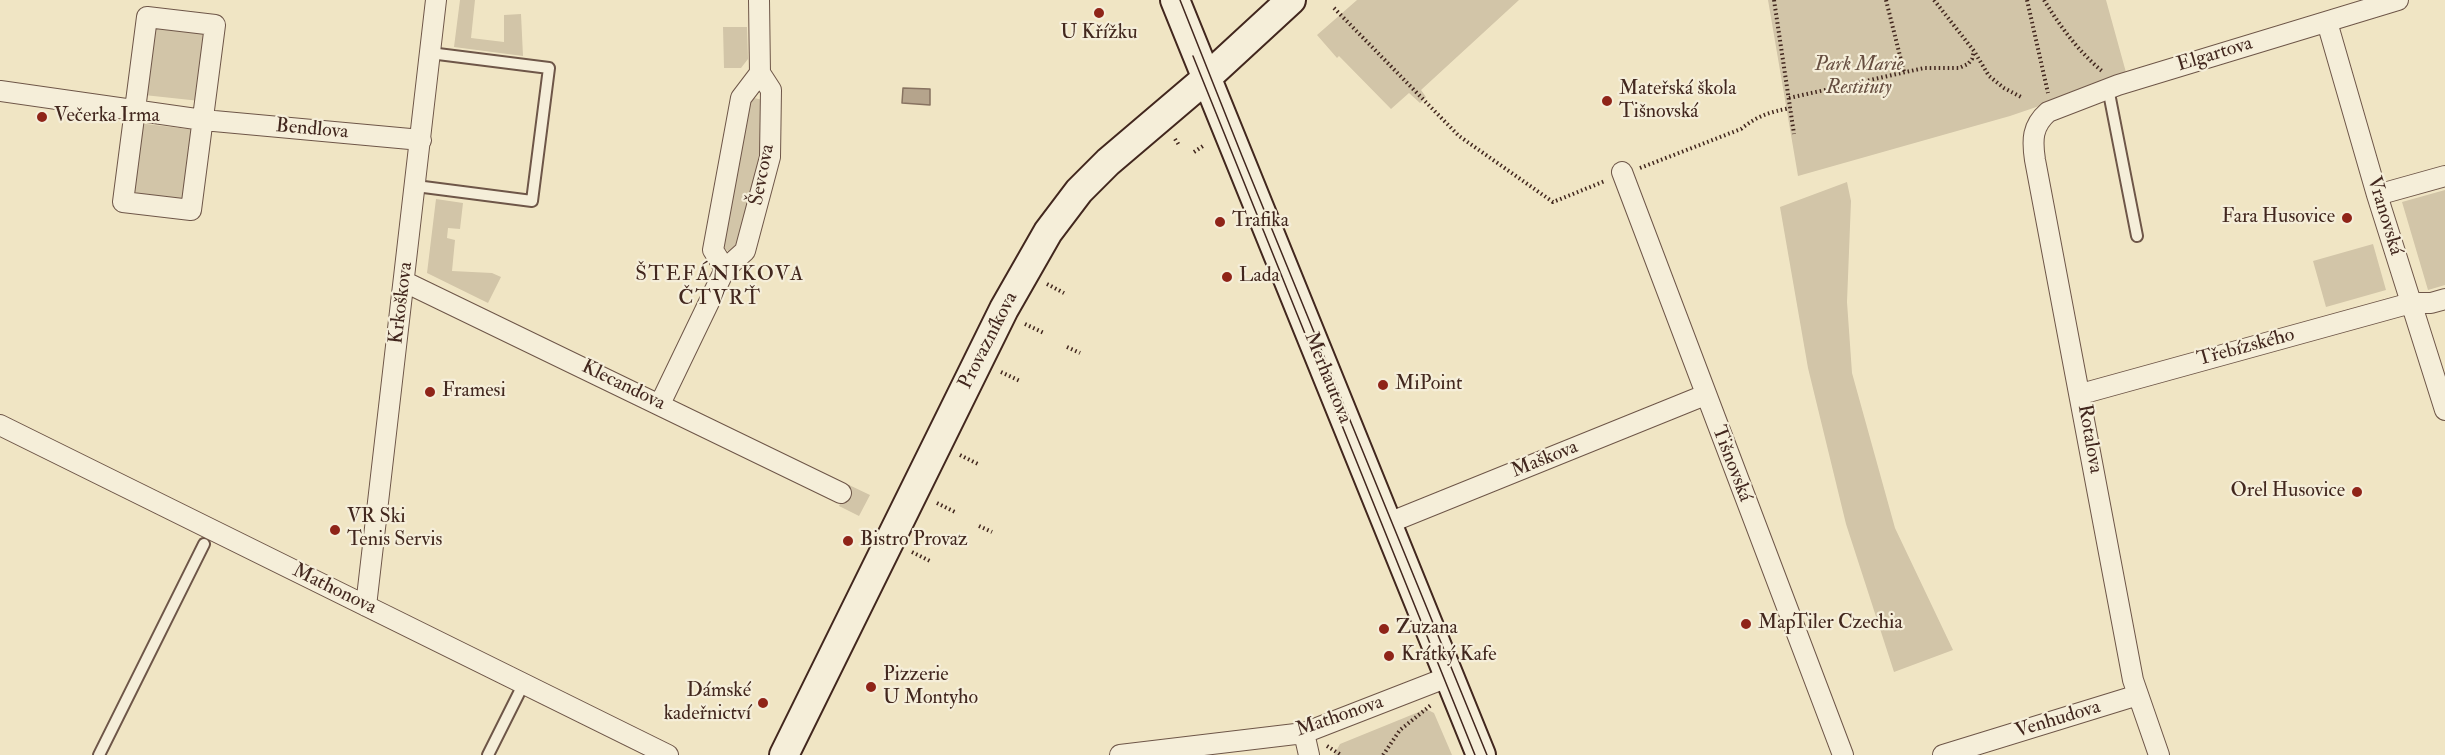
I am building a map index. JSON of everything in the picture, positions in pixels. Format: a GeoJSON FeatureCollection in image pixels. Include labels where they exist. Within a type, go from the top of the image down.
{"type":"FeatureCollection","features":[{"type":"Feature","properties":{"kind":"main road","name":"Merhautova"},"geometry":{"type":"LineString","coordinates":[[1175,0],[1480,755]]}},
{"type":"Feature","properties":{"kind":"main road","name":"Provazníkova"},"geometry":{"type":"LineString","coordinates":[[784,755],[1004,309],[1048,232],[1079,191],[1108,162],[1206,79],[1291,0]]}},
{"type":"Feature","properties":{"kind":"street","name":"Krkoškova"},"geometry":{"type":"LineString","coordinates":[[366,606],[436,0]]}},
{"type":"Feature","properties":{"kind":"street","name":"Ševcova"},"geometry":{"type":"LineString","coordinates":[[660,404],[725,269],[745,251],[770,158],[771,90],[760,74],[759,0]]}},
{"type":"Feature","properties":{"kind":"street","name":"Elgartova"},"geometry":{"type":"LineString","coordinates":[[2038,122],[2052,110],[2113,87],[2398,0]]}},
{"type":"Feature","properties":{"kind":"street"},"geometry":{"type":"LineString","coordinates":[[147,17],[215,25],[191,210],[123,202],[135,110],[147,17]]}},
{"type":"Feature","properties":{"kind":"street","name":"Vranovská"},"geometry":{"type":"LineString","coordinates":[[2327,22],[2377,195],[2445,410]]}},
{"type":"Feature","properties":{"kind":"street","name":"Ševcova"},"geometry":{"type":"LineString","coordinates":[[725,269],[713,250],[717,227],[741,98],[760,74]]}},
{"type":"Feature","properties":{"kind":"street","name":"Bendlova"},"geometry":{"type":"LineString","coordinates":[[0,91],[203,120],[421,141]]}},
{"type":"Feature","properties":{"kind":"street","name":"Rotalova"},"geometry":{"type":"LineString","coordinates":[[2038,122],[2033,135],[2035,160],[2133,680],[2159,755]]}},
{"type":"Feature","properties":{"kind":"street","name":"Tišnovská"},"geometry":{"type":"LineString","coordinates":[[1622,172],[1843,755]]}},
{"type":"Feature","properties":{"kind":"street"},"geometry":{"type":"LineString","coordinates":[[2377,195],[2445,176]]}},
{"type":"Feature","properties":{"kind":"street","name":"Klecandova"},"geometry":{"type":"LineString","coordinates":[[405,282],[841,493]]}},
{"type":"Feature","properties":{"kind":"street","name":"Třebízského"},"geometry":{"type":"LineString","coordinates":[[2080,394],[2411,303],[2431,303],[2445,299]]}},
{"type":"Feature","properties":{"kind":"street","name":"Maškova"},"geometry":{"type":"LineString","coordinates":[[1386,524],[1705,395]]}},
{"type":"Feature","properties":{"kind":"street","name":"Mathonova"},"geometry":{"type":"LineString","coordinates":[[0,425],[668,755]]}},
{"type":"Feature","properties":{"kind":"street","name":"Mathonova"},"geometry":{"type":"LineString","coordinates":[[1120,755],[1304,733],[1448,677]]}},
{"type":"Feature","properties":{"kind":"street","name":"Venhudova"},"geometry":{"type":"LineString","coordinates":[[1943,755],[2138,695]]}},
{"type":"Feature","properties":{"kind":"street"},"geometry":{"type":"LineString","coordinates":[[1304,733],[1309,755]]}},
{"type":"Feature","properties":{"kind":"lane"},"geometry":{"type":"LineString","coordinates":[[416,186],[532,201],[549,68],[430,53]]}},
{"type":"Feature","properties":{"kind":"lane"},"geometry":{"type":"LineString","coordinates":[[2113,87],[2137,236]]}},
{"type":"Feature","properties":{"kind":"lane"},"geometry":{"type":"LineString","coordinates":[[99,755],[204,544]]}},
{"type":"Feature","properties":{"kind":"lane"},"geometry":{"type":"LineString","coordinates":[[488,755],[523,685]]}},
{"type":"Feature","properties":{"kind":"path"},"geometry":{"type":"LineString","coordinates":[[1774,0],[1794,134]]}},
{"type":"Feature","properties":{"kind":"path"},"geometry":{"type":"LineString","coordinates":[[1886,0],[1904,72]]}},
{"type":"Feature","properties":{"kind":"path"},"geometry":{"type":"LineString","coordinates":[[1934,0],[1974,51],[1989,76],[2004,88],[2021,97],[2004,88],[1989,76]]}},
{"type":"Feature","properties":{"kind":"path"},"geometry":{"type":"LineString","coordinates":[[2027,0],[2049,99]]}},
{"type":"Feature","properties":{"kind":"path"},"geometry":{"type":"LineString","coordinates":[[2044,0],[2059,24],[2113,87]]}},
{"type":"Feature","properties":{"kind":"path"},"geometry":{"type":"LineString","coordinates":[[1334,8],[1459,136],[1553,202],[1622,172],[1636,169],[1742,129],[1755,118],[1765,114],[1790,108]]}},
{"type":"Feature","properties":{"kind":"path"},"geometry":{"type":"LineString","coordinates":[[1789,98],[1924,68],[1959,68],[1968,64],[1974,51]]}},
{"type":"Feature","properties":{"kind":"path"},"geometry":{"type":"LineString","coordinates":[[1175,140],[1179,145]]}},
{"type":"Feature","properties":{"kind":"path"},"geometry":{"type":"LineString","coordinates":[[1194,152],[1203,146]]}},
{"type":"Feature","properties":{"kind":"path"},"geometry":{"type":"LineString","coordinates":[[1047,284],[1064,293]]}},
{"type":"Feature","properties":{"kind":"path"},"geometry":{"type":"LineString","coordinates":[[1026,324],[1044,333]]}},
{"type":"Feature","properties":{"kind":"path"},"geometry":{"type":"LineString","coordinates":[[1067,347],[1080,353]]}},
{"type":"Feature","properties":{"kind":"path"},"geometry":{"type":"LineString","coordinates":[[1001,372],[1020,381]]}},
{"type":"Feature","properties":{"kind":"path"},"geometry":{"type":"LineString","coordinates":[[960,455],[978,464]]}},
{"type":"Feature","properties":{"kind":"path"},"geometry":{"type":"LineString","coordinates":[[937,503],[955,512]]}},
{"type":"Feature","properties":{"kind":"path"},"geometry":{"type":"LineString","coordinates":[[979,526],[992,531]]}},
{"type":"Feature","properties":{"kind":"path"},"geometry":{"type":"LineString","coordinates":[[912,552],[930,561]]}},
{"type":"Feature","properties":{"kind":"path"},"geometry":{"type":"LineString","coordinates":[[1383,755],[1400,730],[1432,705]]}},
{"type":"Feature","properties":{"kind":"path"},"geometry":{"type":"LineString","coordinates":[[1329,746],[1341,755]]}},
{"type":"Feature","properties":{"kind":"green space"},"geometry":{"type":"Polygon","coordinates":[[[460,0],[475,0],[471,38],[504,42],[504,15],[521,14],[523,56],[454,47],[460,0]]]}},
{"type":"Feature","properties":{"kind":"green space"},"geometry":{"type":"Polygon","coordinates":[[[1357,0],[1519,0],[1421,90],[1426,97],[1420,103],[1409,93],[1391,109],[1339,56],[1337,58],[1317,35],[1357,0]]]}},
{"type":"Feature","properties":{"kind":"green space","name":"Park Marie Restituty"},"geometry":{"type":"Polygon","coordinates":[[[1768,0],[2106,0],[2127,76],[2010,116],[1798,176],[1768,0]]]}},
{"type":"Feature","properties":{"kind":"green space"},"geometry":{"type":"Polygon","coordinates":[[[151,26],[208,33],[200,101],[144,95],[151,26]]]}},
{"type":"Feature","properties":{"kind":"green space"},"geometry":{"type":"Polygon","coordinates":[[[723,27],[747,27],[748,59],[741,68],[724,68],[723,27]]]}},
{"type":"Feature","properties":{"kind":"green space"},"geometry":{"type":"Polygon","coordinates":[[[754,98],[763,100],[764,143],[740,249],[730,253],[722,246],[749,101],[754,98]]]}},
{"type":"Feature","properties":{"kind":"green space"},"geometry":{"type":"Polygon","coordinates":[[[138,123],[196,130],[184,202],[135,196],[131,186],[138,123]]]}},
{"type":"Feature","properties":{"kind":"green space"},"geometry":{"type":"Polygon","coordinates":[[[1847,182],[1851,201],[1847,302],[1852,373],[1895,528],[1953,650],[1894,672],[1846,524],[1808,368],[1780,207],[1847,182]]]}},
{"type":"Feature","properties":{"kind":"green space"},"geometry":{"type":"Polygon","coordinates":[[[2445,190],[2445,285],[2428,290],[2402,202],[2445,190]]]}},
{"type":"Feature","properties":{"kind":"green space"},"geometry":{"type":"Polygon","coordinates":[[[436,199],[463,203],[460,229],[448,228],[447,238],[455,240],[452,271],[492,273],[501,277],[488,303],[427,273],[436,199]]]}},
{"type":"Feature","properties":{"kind":"green space"},"geometry":{"type":"Polygon","coordinates":[[[2373,244],[2386,290],[2326,307],[2313,261],[2373,244]]]}},
{"type":"Feature","properties":{"kind":"green space"},"geometry":{"type":"Polygon","coordinates":[[[849,485],[870,495],[859,516],[839,506],[849,485]]]}},
{"type":"Feature","properties":{"kind":"green space"},"geometry":{"type":"Polygon","coordinates":[[[1426,709],[1434,713],[1452,755],[1334,755],[1340,744],[1426,709]]]}},
{"type":"Feature","properties":{"kind":"shaded area"},"geometry":{"type":"Polygon","coordinates":[[[903,88],[930,89],[930,105],[902,103],[903,88]]]}},
{"type":"Feature","properties":{"kind":"tram line"},"geometry":{"type":"LineString","coordinates":[[1180,0],[1487,755]]}},
{"type":"Feature","properties":{"kind":"tram line"},"geometry":{"type":"LineString","coordinates":[[1193,56],[1475,755]]}},
{"type":"Feature","properties":{"kind":"place","name":"U Křížku"},"geometry":{"type":"Point","coordinates":[1099,13]}},
{"type":"Feature","properties":{"kind":"place","name":"Mateřská škola Tišnovská"},"geometry":{"type":"Point","coordinates":[1607,101]}},
{"type":"Feature","properties":{"kind":"place","name":"Večerka Irma"},"geometry":{"type":"Point","coordinates":[42,117]}},
{"type":"Feature","properties":{"kind":"place","name":"Fara Husovice"},"geometry":{"type":"Point","coordinates":[2347,218]}},
{"type":"Feature","properties":{"kind":"place","name":"Trafika"},"geometry":{"type":"Point","coordinates":[1220,222]}},
{"type":"Feature","properties":{"kind":"place","name":"Lada"},"geometry":{"type":"Point","coordinates":[1227,277]}},
{"type":"Feature","properties":{"kind":"place","name":"MiPoint"},"geometry":{"type":"Point","coordinates":[1383,385]}},
{"type":"Feature","properties":{"kind":"place","name":"Framesi"},"geometry":{"type":"Point","coordinates":[430,392]}},
{"type":"Feature","properties":{"kind":"place","name":"Orel Husovice"},"geometry":{"type":"Point","coordinates":[2357,492]}},
{"type":"Feature","properties":{"kind":"place","name":"VR Ski Tenis Servis"},"geometry":{"type":"Point","coordinates":[335,530]}},
{"type":"Feature","properties":{"kind":"place","name":"Bistro Provaz"},"geometry":{"type":"Point","coordinates":[848,541]}},
{"type":"Feature","properties":{"kind":"place","name":"MapTiler Czechia"},"geometry":{"type":"Point","coordinates":[1746,624]}},
{"type":"Feature","properties":{"kind":"place","name":"Zuzana"},"geometry":{"type":"Point","coordinates":[1384,629]}},
{"type":"Feature","properties":{"kind":"place","name":"Krátký Kafe"},"geometry":{"type":"Point","coordinates":[1389,656]}},
{"type":"Feature","properties":{"kind":"place","name":"Pizzerie U Montyho"},"geometry":{"type":"Point","coordinates":[871,687]}},
{"type":"Feature","properties":{"kind":"place","name":"Dámské kadeřnictví"},"geometry":{"type":"Point","coordinates":[763,703]}},
{"type":"Feature","properties":{"kind":"district","name":"ŠTEFÁNIKOVA ČTVRŤ"},"geometry":{"type":"Point","coordinates":[720,287]}}]}
